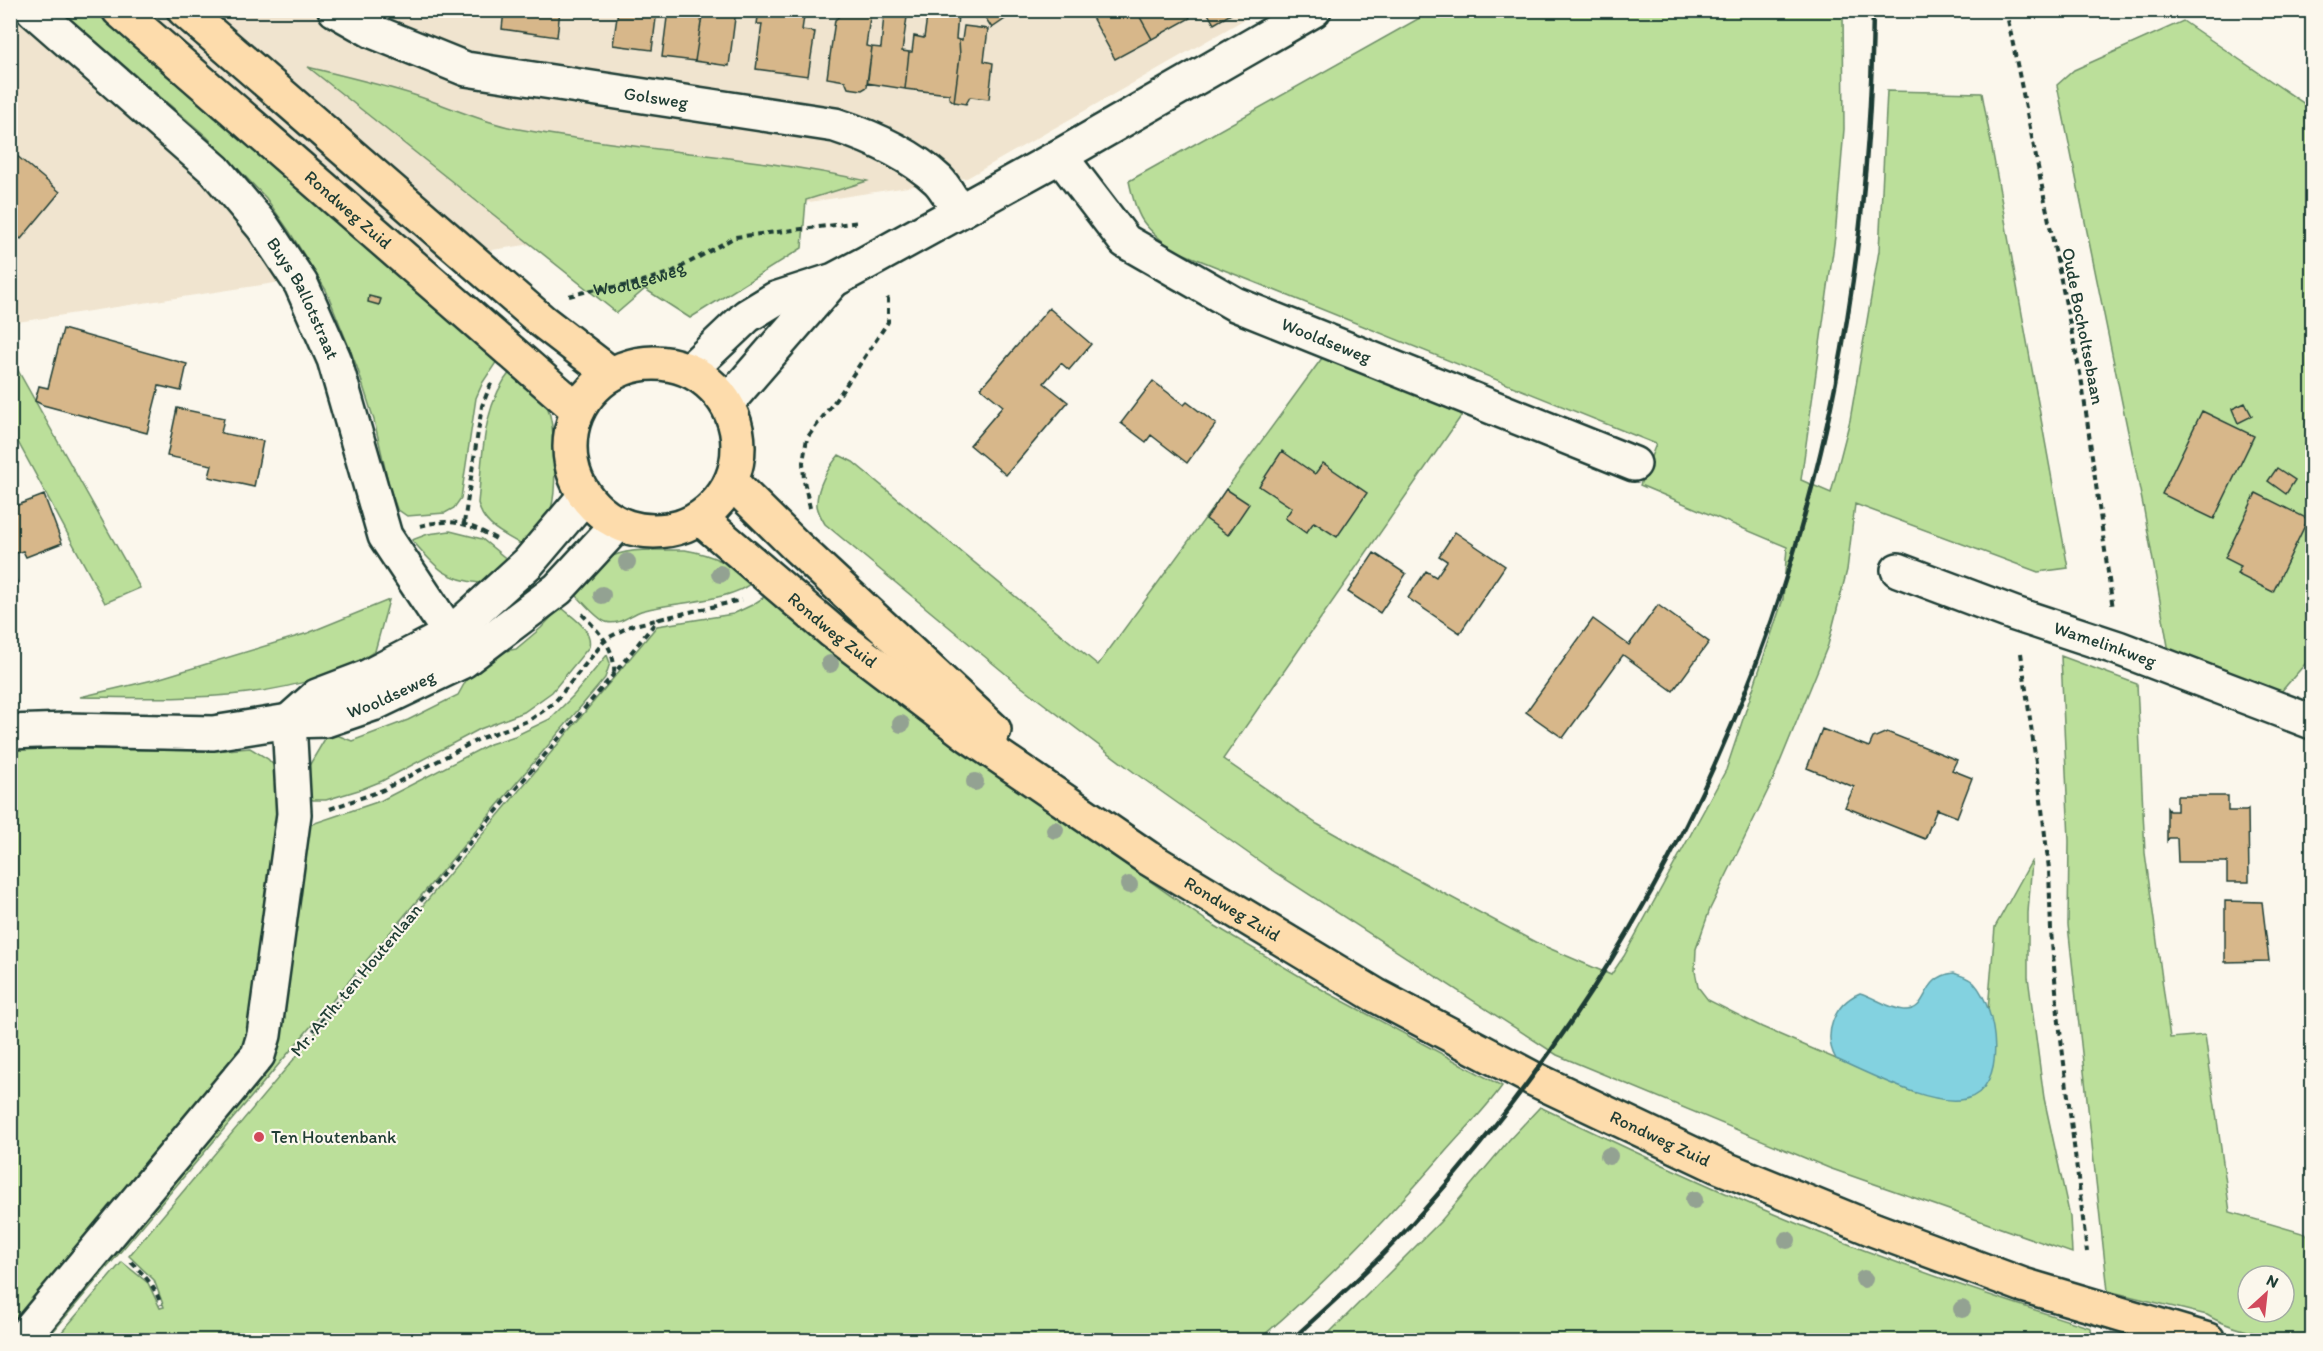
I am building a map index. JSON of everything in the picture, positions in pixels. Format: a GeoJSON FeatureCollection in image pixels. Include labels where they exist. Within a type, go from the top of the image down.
{"type":"FeatureCollection","features":[{"type":"Feature","properties":{"kind":"main road","name":"Rondweg Zuid"},"geometry":{"type":"LineString","coordinates":[[119,10],[578,410]]}},
{"type":"Feature","properties":{"kind":"main road"},"geometry":{"type":"LineString","coordinates":[[184,10],[542,321],[611,374]]}},
{"type":"Feature","properties":{"kind":"main road"},"geometry":{"type":"LineString","coordinates":[[663,363],[690,370],[711,384],[727,402],[738,428],[739,456],[732,483],[719,503],[701,519],[675,530],[646,532],[618,524],[600,512],[585,496],[575,476],[569,454],[571,432],[578,410],[592,390],[611,374],[636,364],[663,363]]}},
{"type":"Feature","properties":{"kind":"main road","name":"Rondweg Zuid"},"geometry":{"type":"LineString","coordinates":[[732,483],[981,719],[1148,858]]}},
{"type":"Feature","properties":{"kind":"main road","name":"Rondweg Zuid"},"geometry":{"type":"LineString","coordinates":[[701,519],[832,632],[941,714],[1148,858],[1375,995],[1532,1078],[1718,1166],[1875,1230],[2023,1285],[2208,1341]]}},
{"type":"Feature","properties":{"kind":"street","name":"Buys Ballotstraat"},"geometry":{"type":"LineString","coordinates":[[33,10],[215,170],[263,227],[301,284],[334,359],[385,536],[456,647]]}},
{"type":"Feature","properties":{"kind":"street","name":"Golsweg"},"geometry":{"type":"LineString","coordinates":[[335,10],[372,31],[466,69],[836,125],[878,140],[927,171],[939,182],[959,210]]}},
{"type":"Feature","properties":{"kind":"street"},"geometry":{"type":"LineString","coordinates":[[690,370],[747,316],[775,300],[834,280],[1060,156],[1314,10]]}},
{"type":"Feature","properties":{"kind":"street","name":"Wooldseweg"},"geometry":{"type":"LineString","coordinates":[[1060,156],[1125,241],[1235,304],[1634,464]]}},
{"type":"Feature","properties":{"kind":"street"},"geometry":{"type":"LineString","coordinates":[[727,402],[834,280]]}},
{"type":"Feature","properties":{"kind":"street","name":"Wooldseweg"},"geometry":{"type":"LineString","coordinates":[[456,647],[585,496]]}},
{"type":"Feature","properties":{"kind":"street","name":"Wooldseweg"},"geometry":{"type":"LineString","coordinates":[[288,721],[317,696],[456,647],[558,589],[618,524]]}},
{"type":"Feature","properties":{"kind":"street","name":"Wamelinkweg"},"geometry":{"type":"LineString","coordinates":[[1898,570],[2015,614],[2118,648],[2313,722]]}},
{"type":"Feature","properties":{"kind":"street"},"geometry":{"type":"LineString","coordinates":[[10,732],[66,730],[213,733],[288,721]]}},
{"type":"Feature","properties":{"kind":"street","name":"Mr. A.Th. ten Houtenlaan"},"geometry":{"type":"LineString","coordinates":[[21,1341],[258,1055],[264,1035],[294,814],[288,721]]}},
{"type":"Feature","properties":{"kind":"path","name":"Oude Bocholtsebaan"},"geometry":{"type":"LineString","coordinates":[[2006,10],[2082,383],[2118,648]]}},
{"type":"Feature","properties":{"kind":"path","name":"Wooldseweg"},"geometry":{"type":"LineString","coordinates":[[542,321],[565,297],[591,290],[630,285],[672,272],[735,237],[870,221]]}},
{"type":"Feature","properties":{"kind":"path"},"geometry":{"type":"LineString","coordinates":[[464,523],[482,406],[490,385],[511,351]]}},
{"type":"Feature","properties":{"kind":"path"},"geometry":{"type":"LineString","coordinates":[[2015,614],[2049,869],[2050,931],[2058,1014],[2087,1252]]}},
{"type":"Feature","properties":{"kind":"path","name":"Mr. A.Th. ten Houtenlaan"},"geometry":{"type":"LineString","coordinates":[[294,1054],[659,618]]}},
{"type":"Feature","properties":{"kind":"path"},"geometry":{"type":"LineString","coordinates":[[294,814],[329,809],[383,790],[479,739],[530,720],[554,703],[606,639],[614,666],[613,675]]}},
{"type":"Feature","properties":{"kind":"path"},"geometry":{"type":"LineString","coordinates":[[124,1256],[151,1282],[157,1290],[161,1305]]}},
{"type":"Feature","properties":{"kind":"shaded area"},"geometry":{"type":"Polygon","coordinates":[[[11,11],[1259,11],[967,178],[11,323],[11,11]]]}},
{"type":"Feature","properties":{"kind":"green space"},"geometry":{"type":"Polygon","coordinates":[[[61,11],[98,11],[499,358],[483,382],[476,398],[461,498],[454,508],[445,513],[407,516],[397,509],[389,486],[374,420],[357,367],[326,290],[289,231],[266,198],[207,137],[61,11]]]}},
{"type":"Feature","properties":{"kind":"green space"},"geometry":{"type":"Polygon","coordinates":[[[1432,11],[1843,11],[1844,129],[1835,237],[1801,480],[1831,493],[1850,420],[1879,251],[1887,91],[1982,93],[2068,568],[2038,572],[1855,504],[1847,570],[1828,645],[1771,784],[1710,909],[1696,949],[1695,971],[1698,987],[1708,1000],[1762,1027],[1915,1093],[1994,1042],[1988,1010],[1995,927],[2032,860],[2028,913],[2028,977],[2044,1098],[2070,1217],[2072,1253],[1829,1168],[1557,1055],[1276,873],[1135,773],[1019,685],[825,524],[819,513],[818,492],[827,472],[839,455],[853,462],[1098,665],[1325,354],[1464,412],[1223,759],[1317,824],[1370,854],[1537,943],[1611,975],[1624,956],[1726,770],[1783,599],[1787,547],[1640,485],[1656,444],[1172,249],[1142,220],[1129,181],[1432,11]]]}},
{"type":"Feature","properties":{"kind":"green space"},"geometry":{"type":"Polygon","coordinates":[[[2183,21],[2312,109],[2312,656],[2279,694],[2169,652],[2144,510],[2057,85],[2074,70],[2183,21]]]}},
{"type":"Feature","properties":{"kind":"green space"},"geometry":{"type":"Polygon","coordinates":[[[308,67],[401,91],[513,128],[557,136],[779,165],[867,181],[806,200],[802,248],[690,318],[645,289],[617,313],[308,67]]]}},
{"type":"Feature","properties":{"kind":"green space"},"geometry":{"type":"Polygon","coordinates":[[[11,358],[140,588],[105,603],[11,429],[11,358]]]}},
{"type":"Feature","properties":{"kind":"green space"},"geometry":{"type":"Polygon","coordinates":[[[513,368],[545,402],[549,411],[553,438],[554,486],[551,509],[543,524],[525,547],[490,524],[478,503],[485,432],[489,415],[503,383],[513,368]]]}},
{"type":"Feature","properties":{"kind":"green space"},"geometry":{"type":"Polygon","coordinates":[[[450,531],[482,539],[509,561],[480,583],[448,574],[434,564],[412,540],[428,534],[450,531]]]}},
{"type":"Feature","properties":{"kind":"green space"},"geometry":{"type":"Polygon","coordinates":[[[644,550],[685,550],[721,561],[753,581],[744,588],[731,593],[641,611],[615,623],[602,620],[572,591],[598,566],[615,555],[644,550]]]}},
{"type":"Feature","properties":{"kind":"green space"},"geometry":{"type":"Polygon","coordinates":[[[769,594],[989,768],[1207,921],[1328,993],[1502,1086],[1482,1112],[1378,1226],[1308,1296],[1258,1340],[55,1340],[122,1262],[148,1283],[160,1308],[164,1307],[154,1280],[129,1256],[657,626],[733,614],[769,594]]]}},
{"type":"Feature","properties":{"kind":"green space"},"geometry":{"type":"Polygon","coordinates":[[[389,600],[375,651],[343,669],[308,681],[271,690],[232,695],[154,698],[80,697],[157,679],[308,633],[389,600]]]}},
{"type":"Feature","properties":{"kind":"green space"},"geometry":{"type":"Polygon","coordinates":[[[561,607],[585,629],[589,647],[552,692],[524,712],[480,729],[382,781],[326,800],[313,800],[303,795],[300,781],[329,732],[352,741],[408,720],[458,695],[473,668],[494,653],[516,649],[561,607]]]}},
{"type":"Feature","properties":{"kind":"green space"},"geometry":{"type":"Polygon","coordinates":[[[607,655],[610,663],[605,678],[46,1340],[32,1340],[261,1069],[306,826],[380,801],[490,744],[515,736],[550,719],[573,696],[607,655]]]}},
{"type":"Feature","properties":{"kind":"green space"},"geometry":{"type":"Polygon","coordinates":[[[2061,656],[2137,684],[2145,853],[2170,1038],[2205,1035],[2230,1212],[2312,1236],[2312,1340],[2258,1334],[2207,1315],[2108,1291],[2068,925],[2069,841],[2061,656]]]}},
{"type":"Feature","properties":{"kind":"green space"},"geometry":{"type":"Polygon","coordinates":[[[11,748],[214,751],[250,748],[268,759],[275,767],[285,795],[249,1044],[11,1333],[11,748]]]}},
{"type":"Feature","properties":{"kind":"green space"},"geometry":{"type":"Polygon","coordinates":[[[1540,1107],[1694,1179],[1825,1235],[1938,1277],[2091,1328],[2092,1340],[1322,1340],[1440,1222],[1540,1107]]]}},
{"type":"Feature","properties":{"kind":"water"},"geometry":{"type":"Polygon","coordinates":[[[1954,973],[1974,983],[1982,995],[1993,1028],[1995,1046],[1993,1064],[1989,1080],[1980,1092],[1966,1099],[1952,1100],[1918,1094],[1836,1059],[1830,1040],[1833,1021],[1843,1004],[1851,998],[1860,993],[1893,1007],[1904,1010],[1912,1009],[1918,1006],[1935,981],[1954,973]]]}},
{"type":"Feature","properties":{"kind":"building"},"geometry":{"type":"Polygon","coordinates":[[[504,10],[560,10],[557,37],[502,29],[504,10]]]}},
{"type":"Feature","properties":{"kind":"building"},"geometry":{"type":"Polygon","coordinates":[[[618,10],[657,10],[652,50],[613,45],[618,10]]]}},
{"type":"Feature","properties":{"kind":"building"},"geometry":{"type":"Polygon","coordinates":[[[668,10],[703,10],[695,61],[662,57],[668,10]]]}},
{"type":"Feature","properties":{"kind":"building"},"geometry":{"type":"Polygon","coordinates":[[[703,10],[736,10],[729,66],[695,61],[703,10]]]}},
{"type":"Feature","properties":{"kind":"building"},"geometry":{"type":"Polygon","coordinates":[[[759,10],[805,10],[802,30],[815,32],[808,76],[756,69],[762,24],[757,24],[759,10]]]}},
{"type":"Feature","properties":{"kind":"building"},"geometry":{"type":"Polygon","coordinates":[[[842,10],[871,10],[866,46],[872,47],[867,87],[862,90],[848,88],[845,81],[827,78],[835,20],[842,14],[842,10]]]}},
{"type":"Feature","properties":{"kind":"building"},"geometry":{"type":"Polygon","coordinates":[[[928,10],[947,10],[947,12],[958,14],[956,39],[959,40],[960,56],[954,102],[949,98],[949,94],[905,89],[909,52],[912,52],[914,36],[924,38],[928,10]]]}},
{"type":"Feature","properties":{"kind":"building"},"geometry":{"type":"Polygon","coordinates":[[[976,10],[1004,10],[1008,17],[992,28],[981,11],[978,13],[976,10]]]}},
{"type":"Feature","properties":{"kind":"building"},"geometry":{"type":"Polygon","coordinates":[[[1088,10],[1147,10],[1148,13],[1140,17],[1152,39],[1115,59],[1088,10]]]}},
{"type":"Feature","properties":{"kind":"building"},"geometry":{"type":"Polygon","coordinates":[[[1147,10],[1186,10],[1190,18],[1152,39],[1140,17],[1148,13],[1147,10]]]}},
{"type":"Feature","properties":{"kind":"building"},"geometry":{"type":"Polygon","coordinates":[[[1206,10],[1238,10],[1214,24],[1206,10]]]}},
{"type":"Feature","properties":{"kind":"building"},"geometry":{"type":"Polygon","coordinates":[[[884,14],[907,17],[902,51],[909,52],[905,89],[867,83],[872,47],[881,48],[884,14]]]}},
{"type":"Feature","properties":{"kind":"building"},"geometry":{"type":"Polygon","coordinates":[[[964,26],[988,29],[984,61],[993,63],[989,99],[970,97],[966,104],[954,102],[960,56],[959,40],[962,40],[964,26]]]}},
{"type":"Feature","properties":{"kind":"building"},"geometry":{"type":"Polygon","coordinates":[[[10,150],[60,192],[21,239],[10,230],[10,150]]]}},
{"type":"Feature","properties":{"kind":"building"},"geometry":{"type":"Polygon","coordinates":[[[369,296],[381,299],[379,305],[368,302],[369,296]]]}},
{"type":"Feature","properties":{"kind":"building"},"geometry":{"type":"Polygon","coordinates":[[[1049,308],[1091,344],[1069,370],[1061,363],[1044,383],[1068,402],[1006,475],[970,445],[1003,406],[981,388],[1049,308]]]}},
{"type":"Feature","properties":{"kind":"building"},"geometry":{"type":"Polygon","coordinates":[[[63,329],[187,364],[181,391],[159,386],[147,433],[35,401],[39,386],[48,388],[63,329]]]}},
{"type":"Feature","properties":{"kind":"building"},"geometry":{"type":"Polygon","coordinates":[[[1153,381],[1184,405],[1187,402],[1216,424],[1187,463],[1151,435],[1146,442],[1121,423],[1153,381]]]}},
{"type":"Feature","properties":{"kind":"building"},"geometry":{"type":"Polygon","coordinates":[[[2245,403],[2252,416],[2238,423],[2232,409],[2245,403]]]}},
{"type":"Feature","properties":{"kind":"building"},"geometry":{"type":"Polygon","coordinates":[[[177,408],[224,418],[221,433],[263,441],[254,487],[209,477],[212,465],[167,456],[177,408]]]}},
{"type":"Feature","properties":{"kind":"building"},"geometry":{"type":"Polygon","coordinates":[[[2202,411],[2254,436],[2214,519],[2162,494],[2202,411]]]}},
{"type":"Feature","properties":{"kind":"building"},"geometry":{"type":"Polygon","coordinates":[[[1282,451],[1315,474],[1323,463],[1367,493],[1337,537],[1314,522],[1306,533],[1285,518],[1292,508],[1259,486],[1282,451]]]}},
{"type":"Feature","properties":{"kind":"building"},"geometry":{"type":"Polygon","coordinates":[[[2277,468],[2295,480],[2286,494],[2268,481],[2277,468]]]}},
{"type":"Feature","properties":{"kind":"building"},"geometry":{"type":"Polygon","coordinates":[[[1226,489],[1249,504],[1228,535],[1206,519],[1226,489]]]}},
{"type":"Feature","properties":{"kind":"building"},"geometry":{"type":"Polygon","coordinates":[[[2256,493],[2308,519],[2273,592],[2237,574],[2241,566],[2225,558],[2256,493]]]}},
{"type":"Feature","properties":{"kind":"building"},"geometry":{"type":"Polygon","coordinates":[[[44,495],[62,543],[26,557],[23,551],[10,555],[10,508],[44,495]]]}},
{"type":"Feature","properties":{"kind":"building"},"geometry":{"type":"Polygon","coordinates":[[[1455,532],[1505,566],[1460,633],[1408,598],[1426,571],[1436,577],[1447,561],[1439,556],[1455,532]]]}},
{"type":"Feature","properties":{"kind":"building"},"geometry":{"type":"Polygon","coordinates":[[[1374,553],[1406,574],[1380,613],[1348,592],[1374,553]]]}},
{"type":"Feature","properties":{"kind":"building"},"geometry":{"type":"Polygon","coordinates":[[[10,565],[18,584],[10,587],[10,565]]]}},
{"type":"Feature","properties":{"kind":"building"},"geometry":{"type":"Polygon","coordinates":[[[1658,605],[1709,642],[1673,691],[1623,655],[1563,738],[1526,712],[1593,619],[1629,645],[1658,605]]]}},
{"type":"Feature","properties":{"kind":"building"},"geometry":{"type":"Polygon","coordinates":[[[1822,729],[1869,747],[1873,738],[1887,732],[1957,760],[1952,770],[1972,778],[1957,817],[1937,809],[1925,839],[1845,807],[1854,787],[1807,768],[1822,729]]]}},
{"type":"Feature","properties":{"kind":"building"},"geometry":{"type":"Polygon","coordinates":[[[2177,796],[2228,796],[2228,811],[2248,809],[2249,882],[2227,882],[2227,862],[2178,862],[2177,838],[2169,838],[2167,841],[2167,808],[2169,811],[2177,811],[2177,796]]]}},
{"type":"Feature","properties":{"kind":"building"},"geometry":{"type":"Polygon","coordinates":[[[2225,901],[2262,902],[2269,961],[2225,962],[2225,901]]]}},
{"type":"Feature","properties":{"kind":"railway"},"geometry":{"type":"LineString","coordinates":[[1291,1340],[1393,1244],[1425,1209],[1531,1078],[1622,942],[1699,799],[1761,652],[1809,499],[1844,341],[1865,178],[1873,10]]}},
{"type":"Feature","properties":{"kind":"place","name":"Ten Houtenbank"},"geometry":{"type":"Point","coordinates":[259,1137]}}]}
